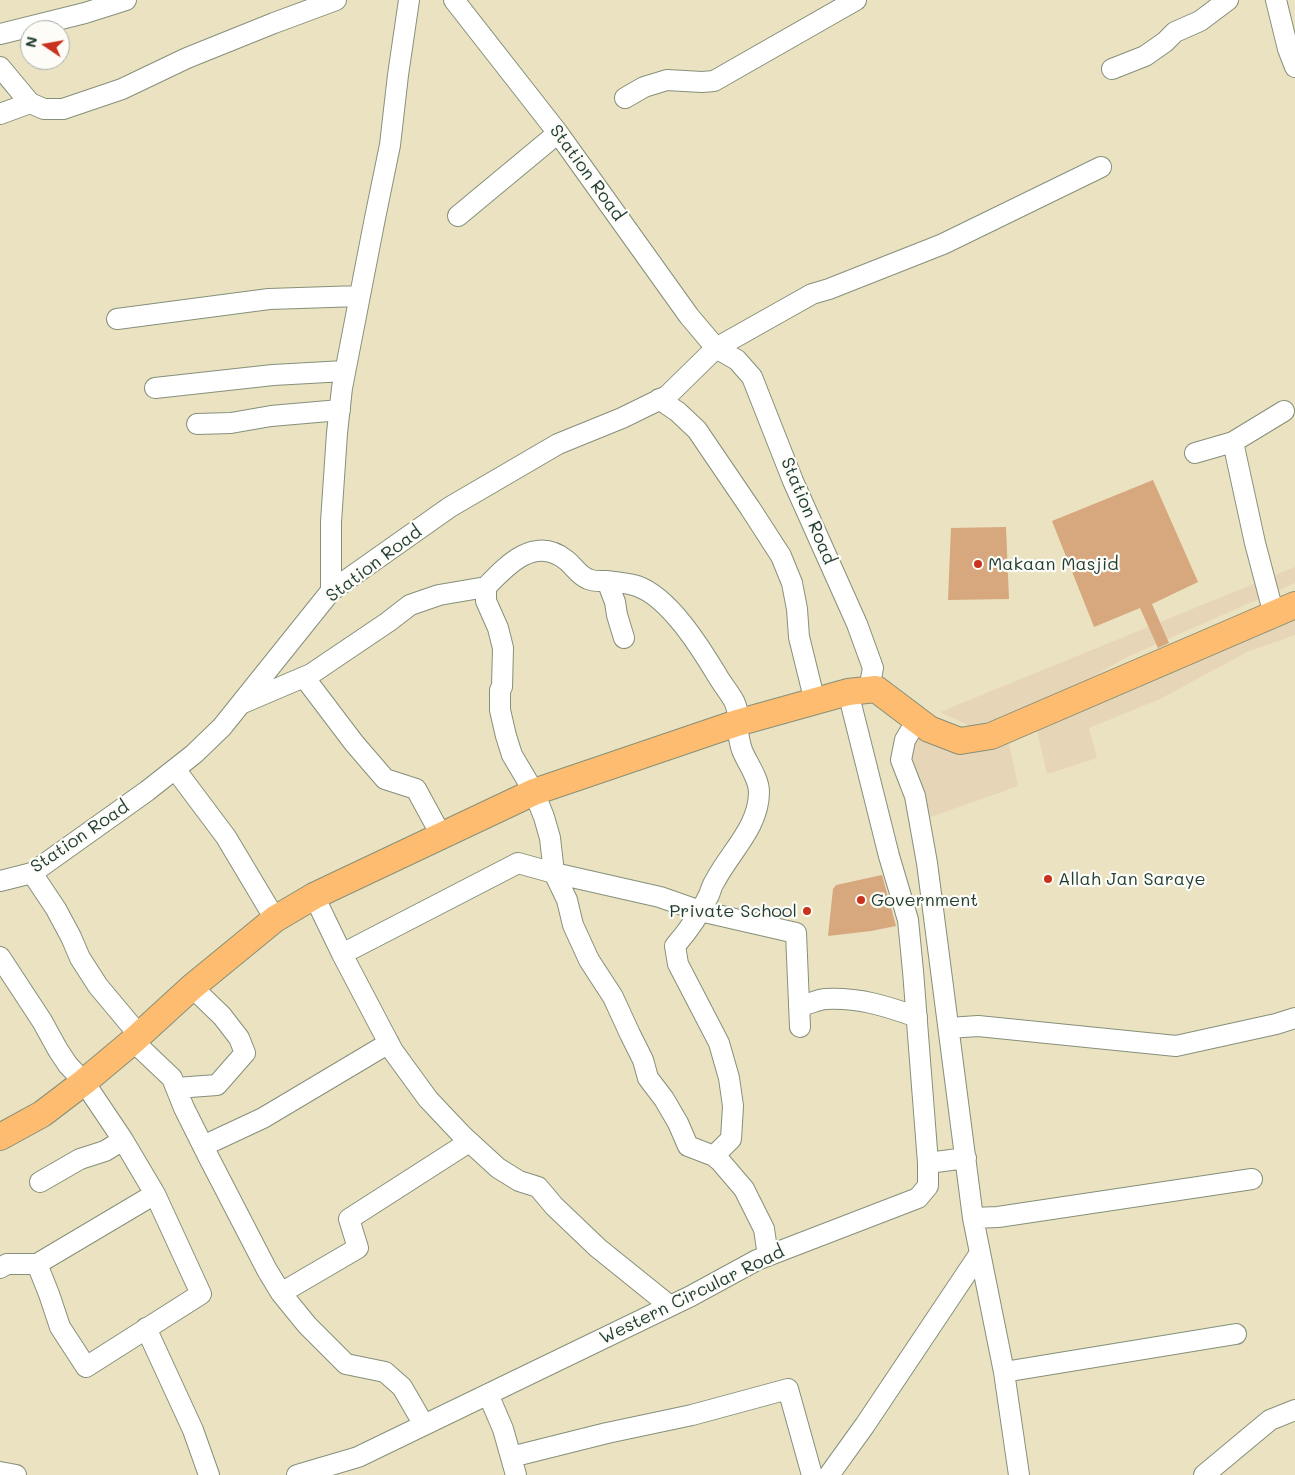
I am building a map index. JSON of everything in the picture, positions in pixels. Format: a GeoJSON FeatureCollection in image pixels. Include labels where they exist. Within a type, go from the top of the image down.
{"type":"FeatureCollection","features":[{"type":"Feature","properties":{"kind":"main road"},"geometry":{"type":"LineString","coordinates":[[0,1137],[42,1114],[84,1082],[192,987],[275,919],[314,896],[534,792],[739,723],[858,691],[876,689],[929,729],[960,741],[991,736],[1285,610]]}},
{"type":"Feature","properties":{"kind":"street"},"geometry":{"type":"LineString","coordinates":[[0,34],[85,13],[126,0]]}},
{"type":"Feature","properties":{"kind":"street"},"geometry":{"type":"LineString","coordinates":[[0,67],[30,103],[44,109],[63,110],[122,89],[274,22],[336,0]]}},
{"type":"Feature","properties":{"kind":"street"},"geometry":{"type":"LineString","coordinates":[[331,591],[331,522],[334,473],[345,370],[390,145],[409,0]]}},
{"type":"Feature","properties":{"kind":"street","name":"Station Road"},"geometry":{"type":"LineString","coordinates":[[454,0],[558,133],[689,316],[716,348],[738,360],[752,377],[794,481],[857,624],[872,668],[858,691]]}},
{"type":"Feature","properties":{"kind":"street"},"geometry":{"type":"LineString","coordinates":[[625,98],[644,87],[667,80],[714,81],[856,0]]}},
{"type":"Feature","properties":{"kind":"street"},"geometry":{"type":"LineString","coordinates":[[1112,69],[1145,56],[1176,32],[1200,21],[1228,0]]}},
{"type":"Feature","properties":{"kind":"street"},"geometry":{"type":"LineString","coordinates":[[1276,0],[1288,49],[1295,67]]}},
{"type":"Feature","properties":{"kind":"street"},"geometry":{"type":"LineString","coordinates":[[1282,0],[1295,0]]}},
{"type":"Feature","properties":{"kind":"street"},"geometry":{"type":"LineString","coordinates":[[0,114],[30,103]]}},
{"type":"Feature","properties":{"kind":"street"},"geometry":{"type":"LineString","coordinates":[[458,216],[558,133]]}},
{"type":"Feature","properties":{"kind":"street"},"geometry":{"type":"LineString","coordinates":[[716,348],[812,294],[943,244],[1101,167]]}},
{"type":"Feature","properties":{"kind":"street"},"geometry":{"type":"LineString","coordinates":[[117,319],[270,299],[360,296]]}},
{"type":"Feature","properties":{"kind":"street","name":"Station Road"},"geometry":{"type":"LineString","coordinates":[[0,881],[32,873],[147,791],[194,754],[222,728],[331,591],[450,507],[558,444],[622,418],[667,396],[716,348]]}},
{"type":"Feature","properties":{"kind":"street"},"geometry":{"type":"LineString","coordinates":[[155,388],[273,375],[345,370]]}},
{"type":"Feature","properties":{"kind":"street"},"geometry":{"type":"LineString","coordinates":[[659,400],[678,412],[697,430],[781,556],[792,583],[797,609],[799,637],[815,702]]}},
{"type":"Feature","properties":{"kind":"street"},"geometry":{"type":"LineString","coordinates":[[197,424],[231,423],[271,416],[340,410]]}},
{"type":"Feature","properties":{"kind":"street"},"geometry":{"type":"LineString","coordinates":[[1195,453],[1232,442],[1284,411]]}},
{"type":"Feature","properties":{"kind":"street"},"geometry":{"type":"LineString","coordinates":[[1232,442],[1255,543],[1285,610]]}},
{"type":"Feature","properties":{"kind":"street"},"geometry":{"type":"LineString","coordinates":[[241,703],[311,674],[410,605],[439,595],[486,587],[525,553],[545,550],[564,558],[579,574],[588,579],[637,586],[658,598],[692,637],[735,702],[741,748],[756,779],[759,790],[758,804],[742,841],[715,880],[690,929],[675,946],[678,964],[719,1043],[728,1078],[733,1106],[731,1139],[714,1156]]}},
{"type":"Feature","properties":{"kind":"street"},"geometry":{"type":"LineString","coordinates":[[607,581],[615,602],[624,638]]}},
{"type":"Feature","properties":{"kind":"street"},"geometry":{"type":"LineString","coordinates":[[486,587],[486,601],[498,628],[503,648],[502,687],[500,690],[502,722],[512,755],[534,792],[544,817],[550,838],[554,873],[568,900],[572,925],[589,960],[613,997],[643,1060],[648,1078],[664,1099],[678,1123],[688,1146],[720,1160],[744,1189],[764,1229],[768,1256]]}},
{"type":"Feature","properties":{"kind":"street"},"geometry":{"type":"LineString","coordinates":[[304,677],[349,737],[386,779],[416,789],[440,835]]}},
{"type":"Feature","properties":{"kind":"street","name":"Western Circular Road"},"geometry":{"type":"LineString","coordinates":[[297,1475],[358,1457],[670,1306],[758,1260],[918,1198],[928,1186],[928,1163],[908,920],[889,856],[858,691]]}},
{"type":"Feature","properties":{"kind":"street"},"geometry":{"type":"LineString","coordinates":[[917,720],[905,740],[901,760],[915,796],[927,864],[973,1218],[1004,1372],[1019,1475]]}},
{"type":"Feature","properties":{"kind":"street"},"geometry":{"type":"LineString","coordinates":[[175,769],[226,837],[275,919]]}},
{"type":"Feature","properties":{"kind":"street"},"geometry":{"type":"LineString","coordinates":[[342,954],[518,863],[660,898],[700,911],[796,933],[800,1027]]}},
{"type":"Feature","properties":{"kind":"street"},"geometry":{"type":"LineString","coordinates":[[32,873],[56,909],[71,936],[80,958],[98,986],[136,1038],[172,1078],[184,1108],[267,1270],[281,1293],[307,1325],[346,1364],[384,1372],[402,1387],[424,1425]]}},
{"type":"Feature","properties":{"kind":"street"},"geometry":{"type":"LineString","coordinates":[[314,896],[393,1051],[428,1099],[469,1142],[498,1168],[519,1181],[538,1187],[554,1206],[598,1248],[670,1306]]}},
{"type":"Feature","properties":{"kind":"street"},"geometry":{"type":"LineString","coordinates":[[0,956],[68,1065],[84,1082],[123,1140],[155,1194],[201,1294],[86,1367],[60,1326],[50,1294],[37,1264]]}},
{"type":"Feature","properties":{"kind":"street"},"geometry":{"type":"LineString","coordinates":[[176,1088],[216,1085],[245,1053],[238,1038],[222,1016],[192,987]]}},
{"type":"Feature","properties":{"kind":"street"},"geometry":{"type":"LineString","coordinates":[[799,1006],[823,999],[864,1000],[917,1018]]}},
{"type":"Feature","properties":{"kind":"street"},"geometry":{"type":"LineString","coordinates":[[949,1028],[978,1026],[1176,1046],[1295,1018]]}},
{"type":"Feature","properties":{"kind":"street"},"geometry":{"type":"LineString","coordinates":[[204,1146],[263,1118],[389,1043]]}},
{"type":"Feature","properties":{"kind":"street"},"geometry":{"type":"LineString","coordinates":[[40,1182],[80,1159],[105,1151],[123,1140]]}},
{"type":"Feature","properties":{"kind":"street"},"geometry":{"type":"LineString","coordinates":[[281,1293],[358,1248],[349,1219],[469,1142]]}},
{"type":"Feature","properties":{"kind":"street"},"geometry":{"type":"LineString","coordinates":[[928,1163],[966,1158]]}},
{"type":"Feature","properties":{"kind":"street"},"geometry":{"type":"LineString","coordinates":[[973,1218],[998,1217],[1252,1179]]}},
{"type":"Feature","properties":{"kind":"street"},"geometry":{"type":"LineString","coordinates":[[0,1268],[7,1264],[37,1264],[155,1194]]}},
{"type":"Feature","properties":{"kind":"street"},"geometry":{"type":"LineString","coordinates":[[829,1475],[865,1425],[980,1253]]}},
{"type":"Feature","properties":{"kind":"street"},"geometry":{"type":"LineString","coordinates":[[146,1328],[192,1430],[209,1475]]}},
{"type":"Feature","properties":{"kind":"street"},"geometry":{"type":"LineString","coordinates":[[1004,1372],[1236,1334]]}},
{"type":"Feature","properties":{"kind":"street"},"geometry":{"type":"LineString","coordinates":[[488,1394],[504,1429],[514,1466],[607,1432],[692,1415],[788,1389],[812,1475]]}},
{"type":"Feature","properties":{"kind":"street"},"geometry":{"type":"LineString","coordinates":[[1204,1475],[1270,1420],[1295,1410]]}},
{"type":"Feature","properties":{"kind":"street"},"geometry":{"type":"LineString","coordinates":[[0,1472],[16,1475]]}},
{"type":"Feature","properties":{"kind":"shaded area"},"geometry":{"type":"Polygon","coordinates":[[[1295,567],[1295,583],[1127,657],[991,736],[940,712],[1295,567]]]}},
{"type":"Feature","properties":{"kind":"shaded area"},"geometry":{"type":"Polygon","coordinates":[[[1295,618],[1295,635],[1247,652],[1160,699],[1089,728],[1097,758],[1047,774],[1037,730],[1295,618]]]}},
{"type":"Feature","properties":{"kind":"shaded area"},"geometry":{"type":"Polygon","coordinates":[[[917,720],[1008,740],[1018,786],[928,818],[905,740],[917,720]]]}},
{"type":"Feature","properties":{"kind":"building"},"geometry":{"type":"Polygon","coordinates":[[[1153,480],[1198,582],[1152,604],[1169,643],[1158,648],[1140,608],[1094,627],[1052,521],[1153,480]]]}},
{"type":"Feature","properties":{"kind":"building","name":"Makaan Masjid"},"geometry":{"type":"Polygon","coordinates":[[[1006,527],[1009,599],[948,600],[951,528],[1006,527]]]}},
{"type":"Feature","properties":{"kind":"building","name":"Government"},"geometry":{"type":"Polygon","coordinates":[[[882,875],[896,926],[828,936],[833,889],[836,885],[882,875]]]}},
{"type":"Feature","properties":{"kind":"place","name":"Makaan Masjid"},"geometry":{"type":"Point","coordinates":[978,564]}},
{"type":"Feature","properties":{"kind":"place","name":"Allah Jan Saraye"},"geometry":{"type":"Point","coordinates":[1048,879]}},
{"type":"Feature","properties":{"kind":"place","name":"Government"},"geometry":{"type":"Point","coordinates":[861,900]}},
{"type":"Feature","properties":{"kind":"place","name":"Private School"},"geometry":{"type":"Point","coordinates":[807,911]}}]}
